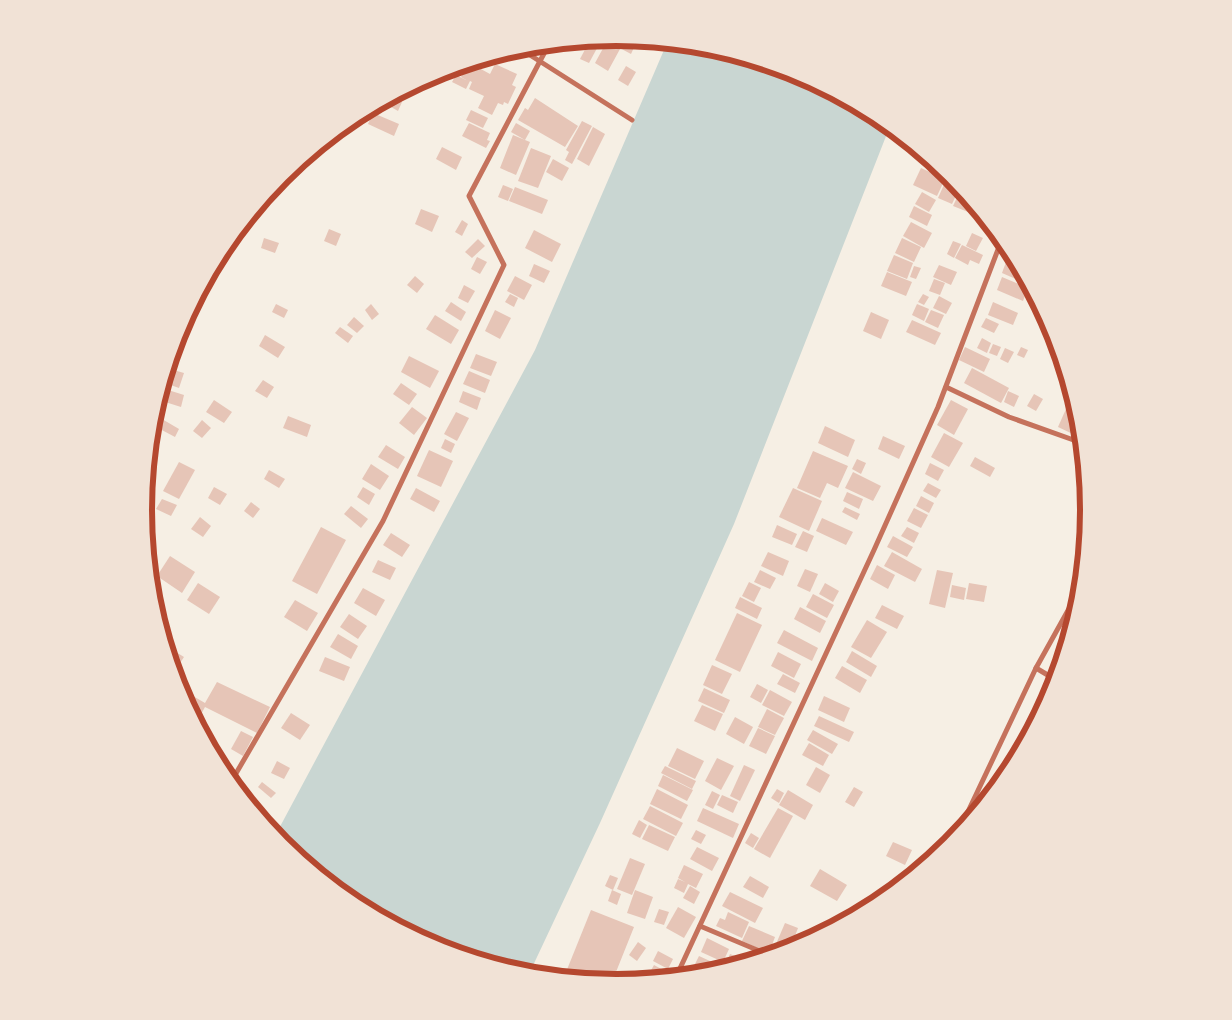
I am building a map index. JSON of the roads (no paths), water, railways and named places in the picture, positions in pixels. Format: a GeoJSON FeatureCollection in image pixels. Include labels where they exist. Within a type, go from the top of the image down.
{"type":"FeatureCollection","features":[{"type":"Feature","properties":{"kind":"street"},"geometry":{"type":"LineString","coordinates":[[235,775],[382,521],[504,265],[469,196],[545,52]]}},
{"type":"Feature","properties":{"kind":"street"},"geometry":{"type":"LineString","coordinates":[[530,54],[632,120]]}},
{"type":"Feature","properties":{"kind":"street"},"geometry":{"type":"LineString","coordinates":[[679,970],[874,550],[946,387],[999,248]]}},
{"type":"Feature","properties":{"kind":"street"},"geometry":{"type":"LineString","coordinates":[[946,387],[1009,417],[1075,440]]}},
{"type":"Feature","properties":{"kind":"street"},"geometry":{"type":"LineString","coordinates":[[967,813],[1036,668],[1069,609]]}},
{"type":"Feature","properties":{"kind":"street"},"geometry":{"type":"LineString","coordinates":[[1036,668],[1049,676]]}},
{"type":"Feature","properties":{"kind":"street"},"geometry":{"type":"LineString","coordinates":[[700,926],[759,951]]}},
{"type":"Feature","properties":{"kind":"lane"},"geometry":{"type":"LineString","coordinates":[[1061,623],[1066,623]]}}]}
